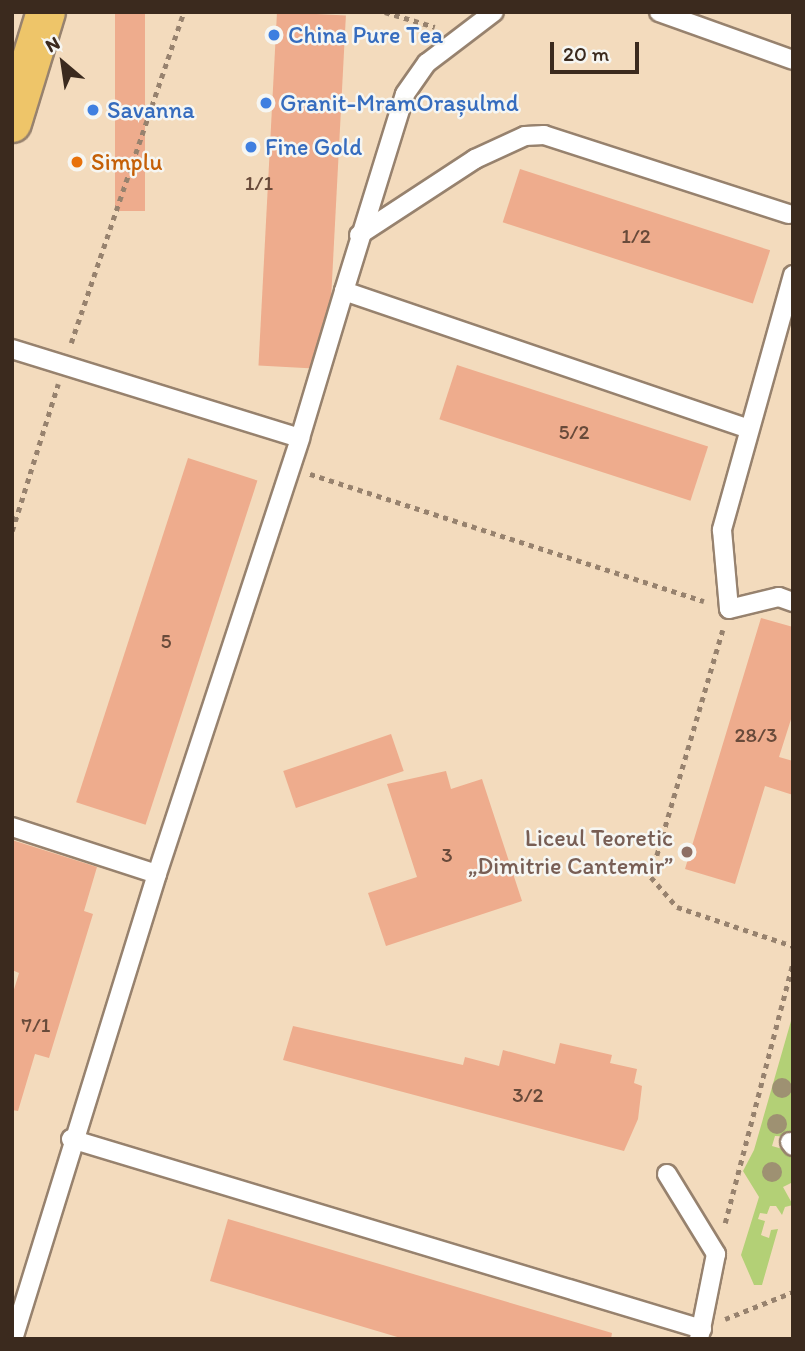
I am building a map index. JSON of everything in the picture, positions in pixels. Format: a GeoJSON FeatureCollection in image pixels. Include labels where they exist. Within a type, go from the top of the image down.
{"type":"FeatureCollection","features":[{"type":"Feature","properties":{"kind":"highway"},"geometry":{"type":"LineString","coordinates":[[12,123],[46,12]]}},
{"type":"Feature","properties":{"kind":"lane"},"geometry":{"type":"LineString","coordinates":[[13,1339],[71,1139],[300,438],[359,235],[405,94],[427,63],[494,12]]}},
{"type":"Feature","properties":{"kind":"lane"},"geometry":{"type":"LineString","coordinates":[[659,12],[793,60]]}},
{"type":"Feature","properties":{"kind":"lane"},"geometry":{"type":"LineString","coordinates":[[359,235],[475,159],[525,136],[544,135],[791,214]]}},
{"type":"Feature","properties":{"kind":"lane"},"geometry":{"type":"LineString","coordinates":[[793,275],[722,530],[729,609],[779,597],[793,602]]}},
{"type":"Feature","properties":{"kind":"lane"},"geometry":{"type":"LineString","coordinates":[[344,291],[749,429]]}},
{"type":"Feature","properties":{"kind":"lane"},"geometry":{"type":"LineString","coordinates":[[12,349],[65,362],[300,438]]}},
{"type":"Feature","properties":{"kind":"lane"},"geometry":{"type":"LineString","coordinates":[[12,827],[157,874]]}},
{"type":"Feature","properties":{"kind":"lane"},"geometry":{"type":"LineString","coordinates":[[71,1139],[701,1334],[716,1254],[667,1174]]}},
{"type":"Feature","properties":{"kind":"path"},"geometry":{"type":"LineString","coordinates":[[12,531],[65,362],[184,12]]}},
{"type":"Feature","properties":{"kind":"path"},"geometry":{"type":"LineString","coordinates":[[385,12],[461,36]]}},
{"type":"Feature","properties":{"kind":"path"},"geometry":{"type":"LineString","coordinates":[[290,467],[729,609],[651,877],[677,907],[793,946]]}},
{"type":"Feature","properties":{"kind":"path"},"geometry":{"type":"LineString","coordinates":[[716,1254],[793,962]]}},
{"type":"Feature","properties":{"kind":"path"},"geometry":{"type":"LineString","coordinates":[[701,1334],[793,1292]]}},
{"type":"Feature","properties":{"kind":"green space"},"geometry":{"type":"Polygon","coordinates":[[[793,1014],[793,1137],[775,1136],[772,1146],[793,1152],[793,1182],[783,1187],[793,1205],[785,1207],[782,1215],[776,1206],[770,1206],[767,1214],[760,1213],[758,1219],[765,1221],[761,1235],[769,1238],[771,1230],[778,1229],[762,1285],[754,1285],[741,1255],[759,1197],[743,1171],[754,1150],[793,1014]]]}},
{"type":"Feature","properties":{"kind":"building"},"geometry":{"type":"Polygon","coordinates":[[[115,12],[145,12],[145,211],[115,211],[115,12]]]}},
{"type":"Feature","properties":{"kind":"building"},"geometry":{"type":"Polygon","coordinates":[[[277,12],[346,16],[327,369],[258,366],[277,12]]]}},
{"type":"Feature","properties":{"kind":"building"},"geometry":{"type":"Polygon","coordinates":[[[520,169],[770,250],[753,304],[503,222],[520,169]]]}},
{"type":"Feature","properties":{"kind":"building"},"geometry":{"type":"Polygon","coordinates":[[[457,365],[708,447],[690,501],[439,419],[457,365]]]}},
{"type":"Feature","properties":{"kind":"building"},"geometry":{"type":"Polygon","coordinates":[[[188,458],[257,481],[146,825],[76,802],[188,458]]]}},
{"type":"Feature","properties":{"kind":"building"},"geometry":{"type":"Polygon","coordinates":[[[761,618],[793,627],[793,713],[779,757],[793,761],[793,795],[765,786],[735,884],[685,869],[761,618]]]}},
{"type":"Feature","properties":{"kind":"building"},"geometry":{"type":"Polygon","coordinates":[[[391,734],[404,771],[296,808],[283,771],[391,734]]]}},
{"type":"Feature","properties":{"kind":"building"},"geometry":{"type":"Polygon","coordinates":[[[446,771],[451,789],[482,779],[522,901],[386,946],[368,893],[417,877],[387,784],[446,771]]]}},
{"type":"Feature","properties":{"kind":"building"},"geometry":{"type":"Polygon","coordinates":[[[12,840],[97,867],[84,911],[93,914],[49,1058],[35,1054],[18,1111],[12,1110],[12,996],[19,973],[12,970],[12,840]]]}},
{"type":"Feature","properties":{"kind":"building"},"geometry":{"type":"Polygon","coordinates":[[[293,1026],[463,1065],[465,1057],[499,1066],[503,1050],[555,1064],[560,1043],[612,1055],[610,1063],[637,1069],[634,1083],[642,1086],[638,1119],[624,1151],[283,1060],[293,1026]]]}},
{"type":"Feature","properties":{"kind":"building"},"geometry":{"type":"Polygon","coordinates":[[[228,1219],[612,1333],[611,1339],[404,1339],[210,1281],[228,1219]]]}},
{"type":"Feature","properties":{"kind":"place","name":"China Pure Tea"},"geometry":{"type":"Point","coordinates":[274,35]}},
{"type":"Feature","properties":{"kind":"place","name":"Granit-MramOrașulmd"},"geometry":{"type":"Point","coordinates":[266,103]}},
{"type":"Feature","properties":{"kind":"place","name":"Savanna"},"geometry":{"type":"Point","coordinates":[93,110]}},
{"type":"Feature","properties":{"kind":"place","name":"Fine Gold"},"geometry":{"type":"Point","coordinates":[251,147]}},
{"type":"Feature","properties":{"kind":"place","name":"Simplu"},"geometry":{"type":"Point","coordinates":[77,162]}},
{"type":"Feature","properties":{"kind":"place","name":"Liceul Teoretic „Dimitrie Cantemir”"},"geometry":{"type":"Point","coordinates":[687,852]}}]}
